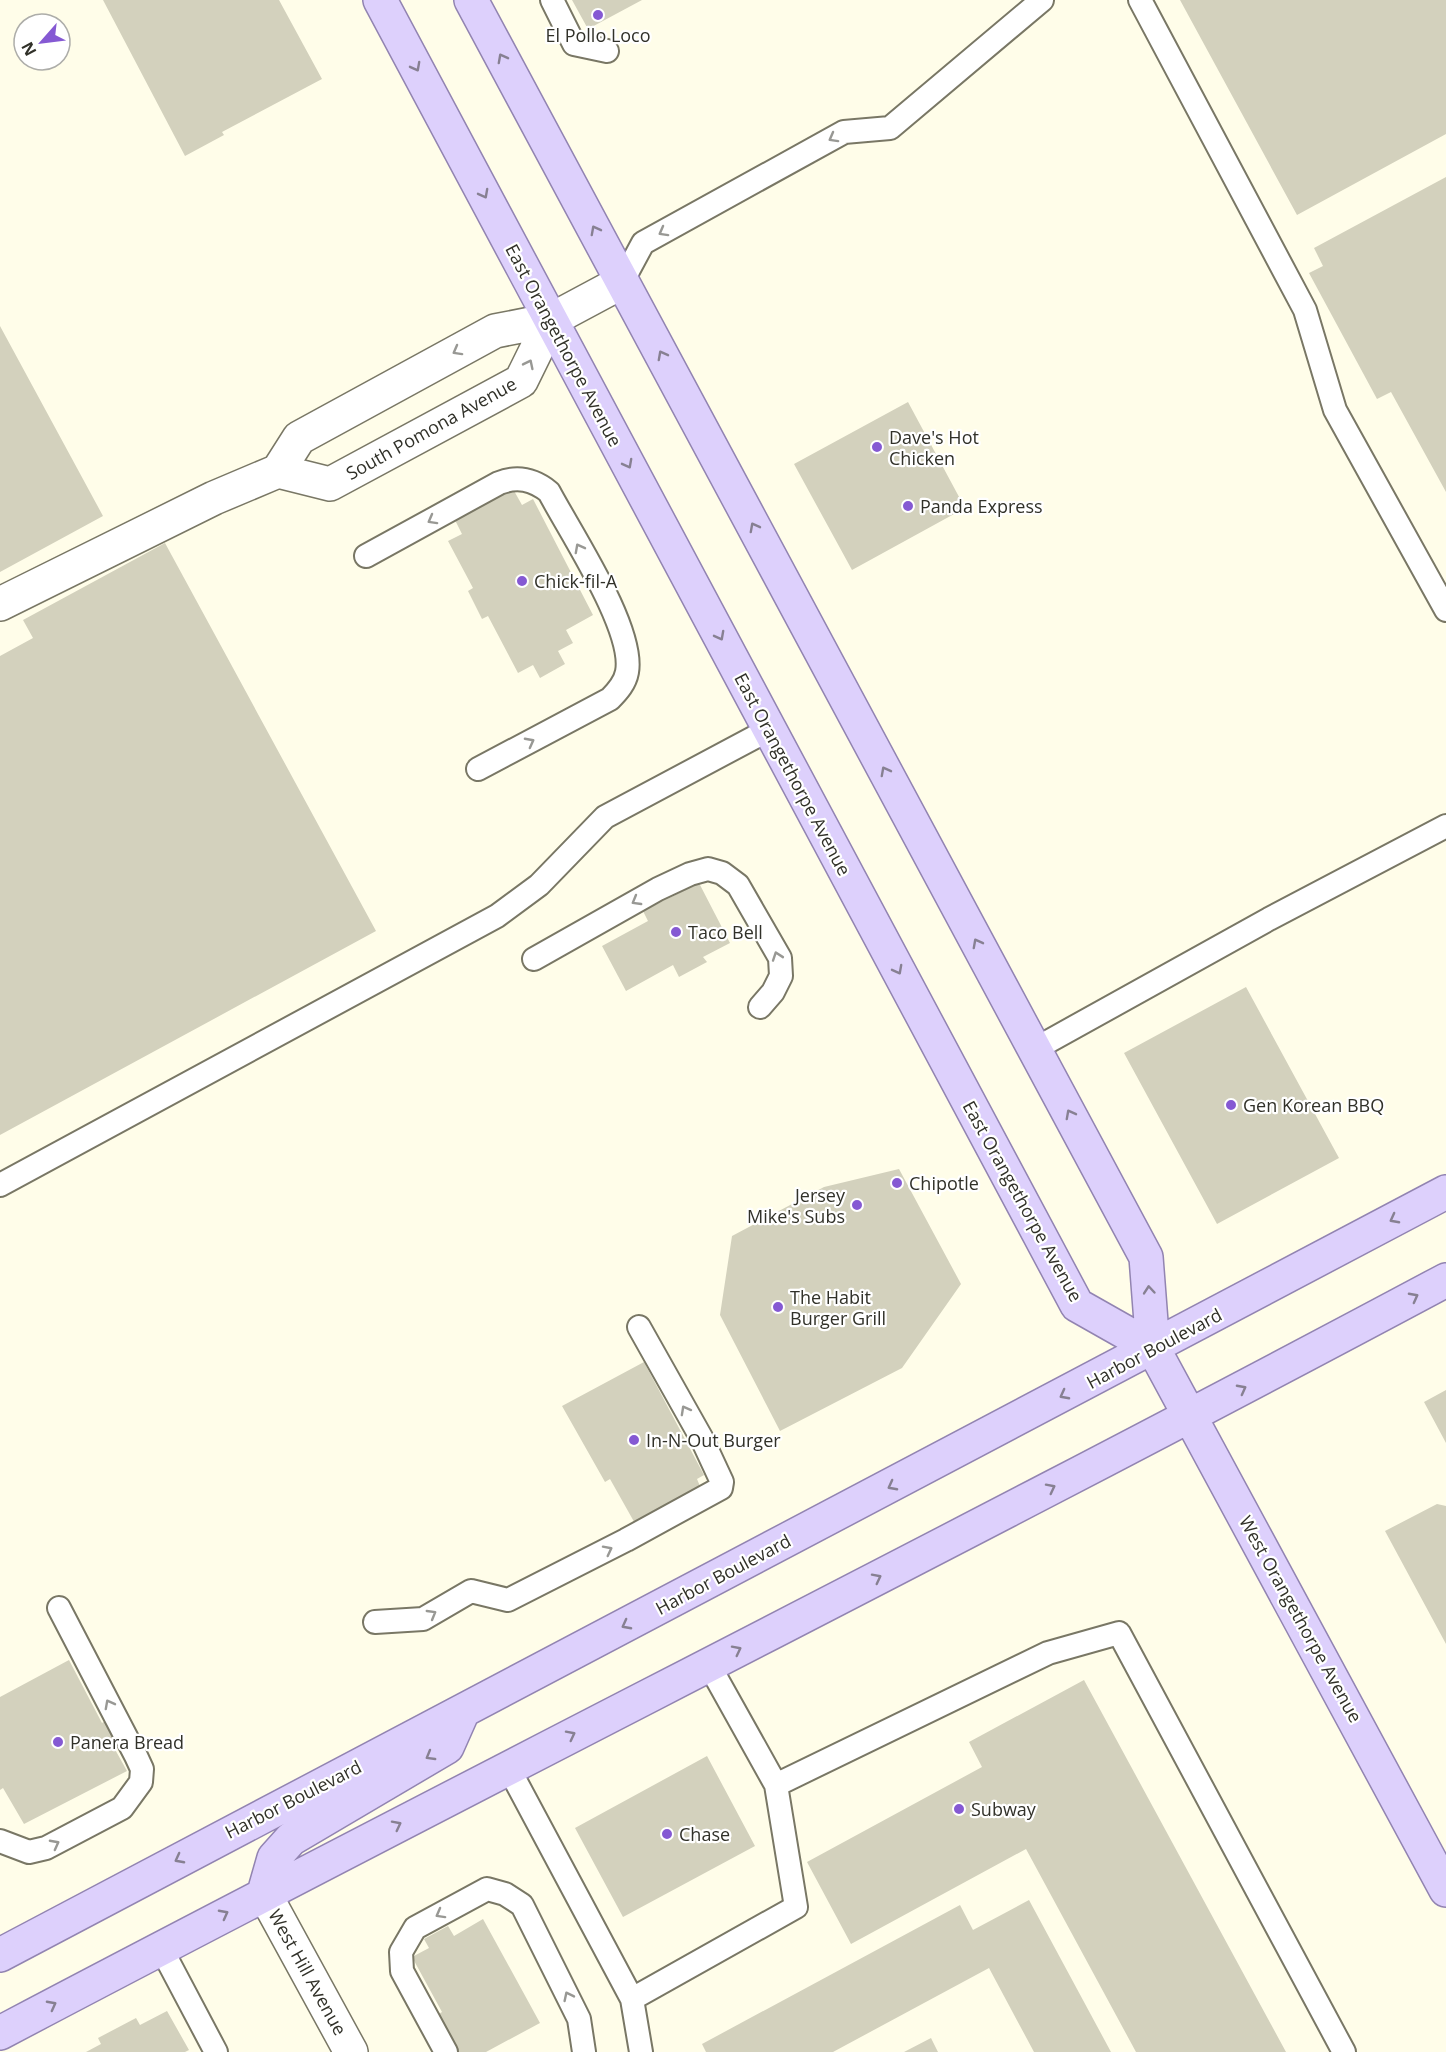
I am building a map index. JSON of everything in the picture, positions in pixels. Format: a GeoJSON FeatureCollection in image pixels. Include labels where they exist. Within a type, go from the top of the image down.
{"type":"FeatureCollection","features":[{"type":"Feature","properties":{"kind":"main road","name":"East Orangethorpe Avenue"},"geometry":{"type":"LineString","coordinates":[[380,0],[1077,1305],[1153,1348]]}},
{"type":"Feature","properties":{"kind":"main road"},"geometry":{"type":"LineString","coordinates":[[471,0],[1146,1257],[1153,1348]]}},
{"type":"Feature","properties":{"kind":"main road","name":"Harbor Boulevard"},"geometry":{"type":"LineString","coordinates":[[0,1955],[1153,1348],[1446,1191]]}},
{"type":"Feature","properties":{"kind":"main road"},"geometry":{"type":"LineString","coordinates":[[0,2033],[264,1893],[1191,1416],[1446,1280]]}},
{"type":"Feature","properties":{"kind":"main road","name":"West Orangethorpe Avenue"},"geometry":{"type":"LineString","coordinates":[[1153,1348],[1446,1890]]}},
{"type":"Feature","properties":{"kind":"main road"},"geometry":{"type":"LineString","coordinates":[[264,1893],[274,1858],[291,1839],[447,1747],[463,1711]]}},
{"type":"Feature","properties":{"kind":"street"},"geometry":{"type":"LineString","coordinates":[[0,604],[214,498],[278,471],[299,438],[495,331],[551,320],[622,282]]}},
{"type":"Feature","properties":{"kind":"street","name":"South Pomona Avenue"},"geometry":{"type":"LineString","coordinates":[[278,471],[330,484],[521,381],[551,320]]}},
{"type":"Feature","properties":{"kind":"street","name":"West Hill Avenue"},"geometry":{"type":"LineString","coordinates":[[264,1893],[351,2052]]}},
{"type":"Feature","properties":{"kind":"lane"},"geometry":{"type":"LineString","coordinates":[[552,0],[574,44],[607,51]]}},
{"type":"Feature","properties":{"kind":"lane"},"geometry":{"type":"LineString","coordinates":[[622,282],[643,243],[844,132],[890,128],[1042,0]]}},
{"type":"Feature","properties":{"kind":"lane"},"geometry":{"type":"LineString","coordinates":[[1140,0],[1305,310],[1335,410],[1446,610]]}},
{"type":"Feature","properties":{"kind":"lane"},"geometry":{"type":"LineString","coordinates":[[366,556],[499,483],[511,478],[526,480],[539,484],[549,492],[620,624],[627,653],[627,672],[621,688],[610,699],[478,769]]}},
{"type":"Feature","properties":{"kind":"lane"},"geometry":{"type":"LineString","coordinates":[[0,1185],[497,916],[539,885],[605,817],[770,729]]}},
{"type":"Feature","properties":{"kind":"lane"},"geometry":{"type":"LineString","coordinates":[[1035,1049],[1269,919],[1446,826]]}},
{"type":"Feature","properties":{"kind":"lane"},"geometry":{"type":"LineString","coordinates":[[534,959],[658,889],[690,874],[708,870],[722,873],[738,885],[780,958],[781,976],[773,992],[760,1006]]}},
{"type":"Feature","properties":{"kind":"lane"},"geometry":{"type":"LineString","coordinates":[[375,1622],[423,1619],[471,1591],[508,1600],[626,1540],[721,1488],[722,1482],[702,1439],[639,1327]]}},
{"type":"Feature","properties":{"kind":"lane"},"geometry":{"type":"LineString","coordinates":[[0,1841],[29,1852],[46,1848],[122,1808],[141,1782],[142,1769],[136,1756],[59,1608]]}},
{"type":"Feature","properties":{"kind":"lane"},"geometry":{"type":"LineString","coordinates":[[776,1785],[1048,1653],[1119,1633],[1344,2052]]}},
{"type":"Feature","properties":{"kind":"lane"},"geometry":{"type":"LineString","coordinates":[[632,1999],[796,1907],[776,1785],[709,1665]]}},
{"type":"Feature","properties":{"kind":"lane"},"geometry":{"type":"LineString","coordinates":[[508,1767],[632,1999],[642,2052]]}},
{"type":"Feature","properties":{"kind":"lane"},"geometry":{"type":"LineString","coordinates":[[446,2052],[402,1971],[401,1952],[416,1928],[487,1889],[505,1894],[522,1905],[579,2019],[584,2052]]}},
{"type":"Feature","properties":{"kind":"lane"},"geometry":{"type":"LineString","coordinates":[[161,1948],[216,2052]]}},
{"type":"Feature","properties":{"kind":"building"},"geometry":{"type":"Polygon","coordinates":[[[103,0],[279,0],[322,79],[222,132],[224,135],[185,156],[103,0]]]}},
{"type":"Feature","properties":{"kind":"building","name":"El Pollo Loco"},"geometry":{"type":"Polygon","coordinates":[[[572,0],[642,0],[588,29],[572,0]]]}},
{"type":"Feature","properties":{"kind":"building"},"geometry":{"type":"Polygon","coordinates":[[[1180,0],[1446,0],[1446,134],[1297,215],[1180,0]]]}},
{"type":"Feature","properties":{"kind":"building"},"geometry":{"type":"Polygon","coordinates":[[[1446,177],[1446,492],[1391,392],[1377,399],[1309,273],[1323,266],[1314,248],[1446,177]]]}},
{"type":"Feature","properties":{"kind":"building"},"geometry":{"type":"Polygon","coordinates":[[[0,326],[103,516],[0,572],[0,326]]]}},
{"type":"Feature","properties":{"kind":"building"},"geometry":{"type":"Polygon","coordinates":[[[908,402],[965,508],[852,570],[794,464],[908,402]]]}},
{"type":"Feature","properties":{"kind":"building","name":"Chick-fil-A"},"geometry":{"type":"Polygon","coordinates":[[[513,489],[522,505],[533,499],[593,615],[566,630],[573,643],[558,651],[565,664],[540,678],[533,665],[518,673],[488,616],[482,619],[468,591],[473,588],[448,541],[462,534],[455,520],[513,489]]]}},
{"type":"Feature","properties":{"kind":"building"},"geometry":{"type":"Polygon","coordinates":[[[165,543],[376,931],[0,1135],[0,656],[33,638],[23,620],[165,543]]]}},
{"type":"Feature","properties":{"kind":"building","name":"Taco Bell"},"geometry":{"type":"Polygon","coordinates":[[[699,883],[730,943],[703,957],[707,962],[679,977],[673,965],[626,991],[602,946],[648,921],[643,911],[699,883]]]}},
{"type":"Feature","properties":{"kind":"building","name":"Gen Korean BBQ"},"geometry":{"type":"Polygon","coordinates":[[[1246,987],[1339,1158],[1217,1224],[1124,1053],[1246,987]]]}},
{"type":"Feature","properties":{"kind":"building"},"geometry":{"type":"Polygon","coordinates":[[[899,1169],[961,1284],[902,1368],[780,1431],[720,1315],[732,1236],[824,1187],[899,1169]]]}},
{"type":"Feature","properties":{"kind":"building","name":"In-N-Out Burger"},"geometry":{"type":"Polygon","coordinates":[[[644,1362],[704,1475],[697,1479],[702,1491],[637,1527],[610,1479],[605,1482],[562,1406],[644,1362]]]}},
{"type":"Feature","properties":{"kind":"building"},"geometry":{"type":"Polygon","coordinates":[[[1446,1390],[1446,1443],[1424,1402],[1446,1390]]]}},
{"type":"Feature","properties":{"kind":"building"},"geometry":{"type":"Polygon","coordinates":[[[1437,1504],[1446,1506],[1446,1644],[1385,1531],[1437,1504]]]}},
{"type":"Feature","properties":{"kind":"building","name":"Panera Bread"},"geometry":{"type":"Polygon","coordinates":[[[69,1660],[102,1723],[108,1719],[118,1740],[112,1744],[127,1771],[24,1824],[3,1788],[0,1790],[0,1697],[69,1660]]]}},
{"type":"Feature","properties":{"kind":"building"},"geometry":{"type":"Polygon","coordinates":[[[1084,1680],[1286,2052],[1136,2052],[1026,1849],[851,1944],[807,1862],[982,1767],[969,1742],[1084,1680]]]}},
{"type":"Feature","properties":{"kind":"building"},"geometry":{"type":"Polygon","coordinates":[[[707,1756],[755,1846],[623,1917],[575,1828],[707,1756]]]}},
{"type":"Feature","properties":{"kind":"building"},"geometry":{"type":"Polygon","coordinates":[[[1029,1900],[1111,2052],[1034,2052],[989,1968],[833,2052],[706,2052],[702,2044],[960,1905],[973,1930],[1029,1900]]]}},
{"type":"Feature","properties":{"kind":"building"},"geometry":{"type":"Polygon","coordinates":[[[483,1919],[540,2023],[486,2052],[453,2052],[434,2017],[442,2012],[412,1957],[429,1948],[424,1939],[448,1926],[454,1936],[483,1919]]]}},
{"type":"Feature","properties":{"kind":"building"},"geometry":{"type":"Polygon","coordinates":[[[167,2011],[189,2050],[185,2052],[86,2052],[101,2044],[98,2038],[136,2018],[140,2025],[167,2011]]]}},
{"type":"Feature","properties":{"kind":"building"},"geometry":{"type":"Polygon","coordinates":[[[931,2038],[938,2052],[904,2052],[931,2038]]]}},
{"type":"Feature","properties":{"kind":"place","name":"El Pollo Loco"},"geometry":{"type":"Point","coordinates":[598,15]}},
{"type":"Feature","properties":{"kind":"place","name":"Dave's Hot Chicken"},"geometry":{"type":"Point","coordinates":[877,447]}},
{"type":"Feature","properties":{"kind":"place","name":"Panda Express"},"geometry":{"type":"Point","coordinates":[908,506]}},
{"type":"Feature","properties":{"kind":"place","name":"Chick-fil-A"},"geometry":{"type":"Point","coordinates":[522,581]}},
{"type":"Feature","properties":{"kind":"place","name":"Taco Bell"},"geometry":{"type":"Point","coordinates":[676,932]}},
{"type":"Feature","properties":{"kind":"place","name":"Gen Korean BBQ"},"geometry":{"type":"Point","coordinates":[1231,1105]}},
{"type":"Feature","properties":{"kind":"place","name":"Chipotle"},"geometry":{"type":"Point","coordinates":[897,1183]}},
{"type":"Feature","properties":{"kind":"place","name":"Jersey Mike's Subs"},"geometry":{"type":"Point","coordinates":[857,1205]}},
{"type":"Feature","properties":{"kind":"place","name":"The Habit Burger Grill"},"geometry":{"type":"Point","coordinates":[778,1307]}},
{"type":"Feature","properties":{"kind":"place","name":"In-N-Out Burger"},"geometry":{"type":"Point","coordinates":[634,1440]}},
{"type":"Feature","properties":{"kind":"place","name":"Panera Bread"},"geometry":{"type":"Point","coordinates":[58,1742]}},
{"type":"Feature","properties":{"kind":"place","name":"Subway"},"geometry":{"type":"Point","coordinates":[959,1809]}},
{"type":"Feature","properties":{"kind":"place","name":"Chase"},"geometry":{"type":"Point","coordinates":[667,1834]}}]}
